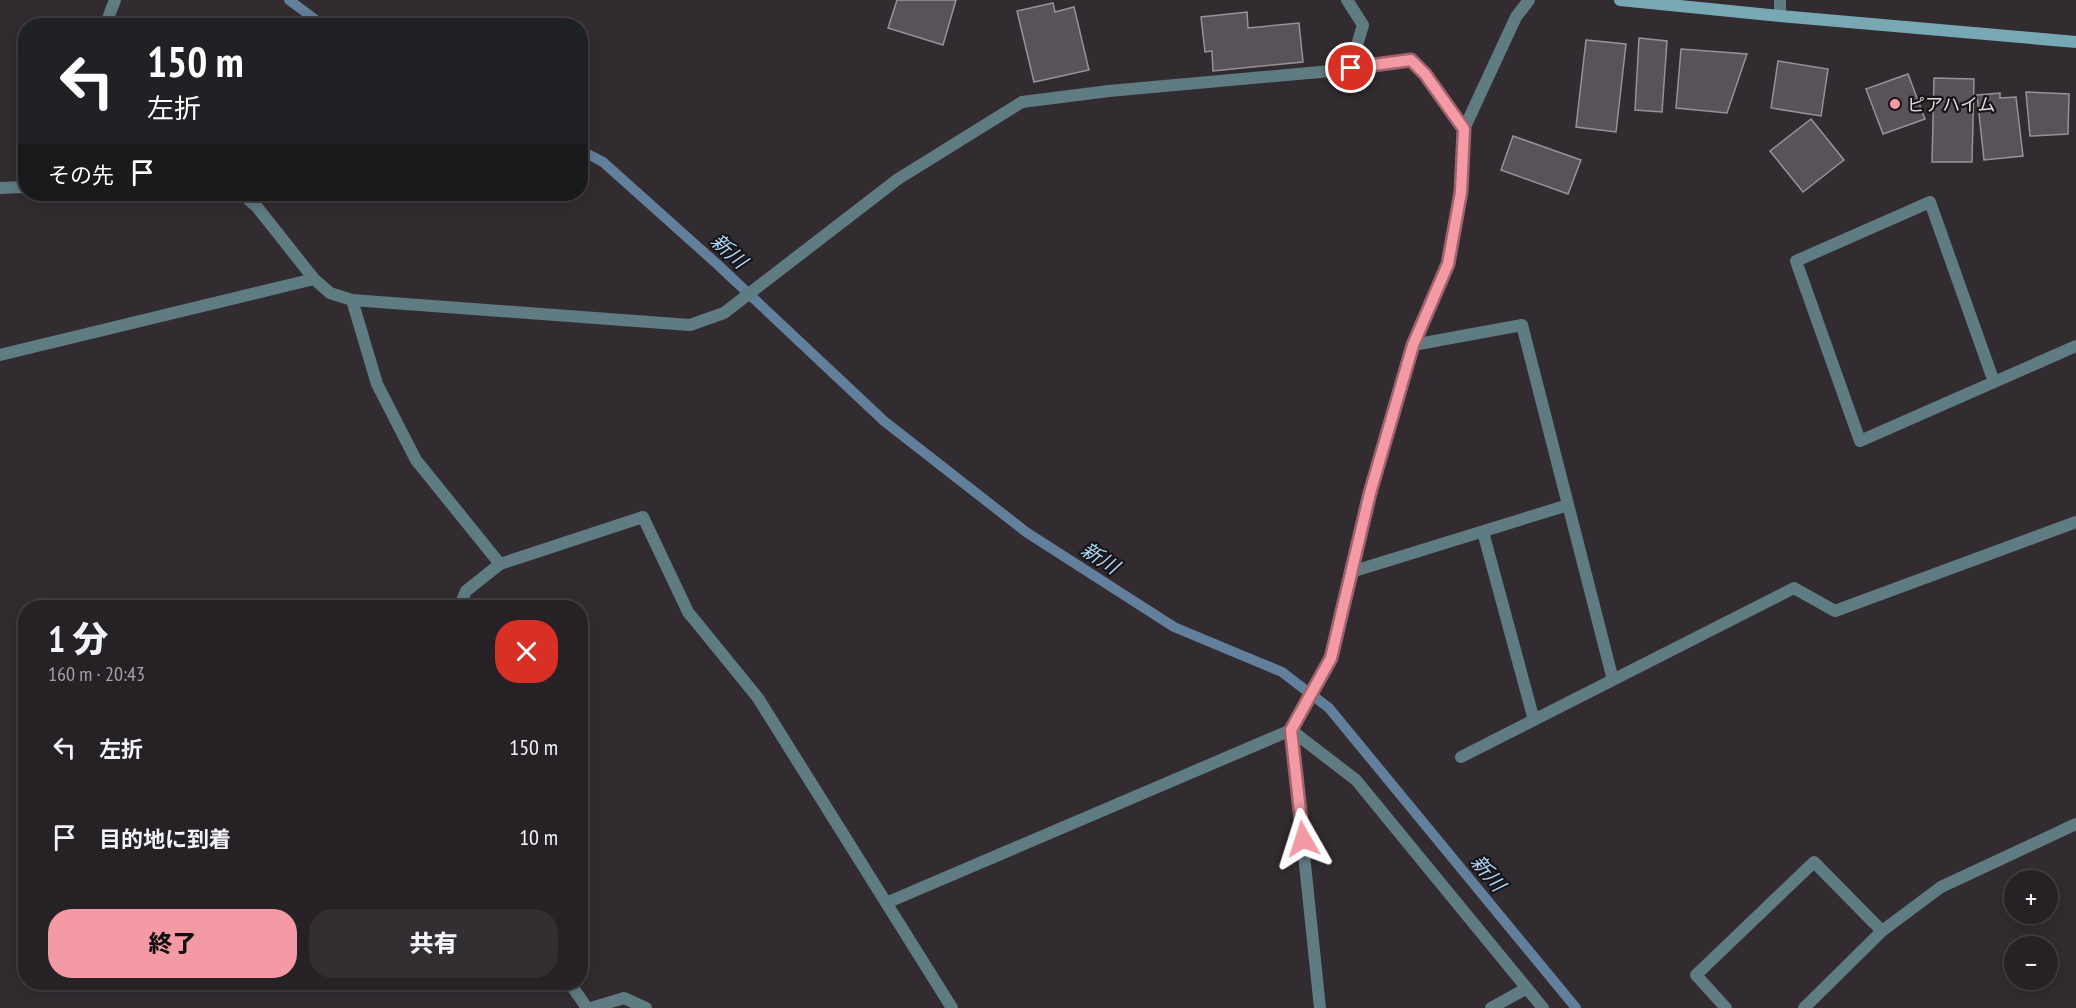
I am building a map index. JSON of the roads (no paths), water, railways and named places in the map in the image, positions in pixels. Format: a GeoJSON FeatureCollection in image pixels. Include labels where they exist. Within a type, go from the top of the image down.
{"type":"FeatureCollection","features":[{"type":"Feature","properties":{"kind":"street"},"geometry":{"type":"LineString","coordinates":[[108,18],[115,0]]}},
{"type":"Feature","properties":{"kind":"street"},"geometry":{"type":"LineString","coordinates":[[1331,71],[1354,52],[1363,25],[1347,0]]}},
{"type":"Feature","properties":{"kind":"street"},"geometry":{"type":"LineString","coordinates":[[1320,1008],[1291,730],[1331,658],[1370,493],[1413,345],[1448,264],[1461,192],[1464,129],[1516,17],[1529,0]]}},
{"type":"Feature","properties":{"kind":"street"},"geometry":{"type":"LineString","coordinates":[[1620,0],[2076,42]]}},
{"type":"Feature","properties":{"kind":"street"},"geometry":{"type":"LineString","coordinates":[[1780,0],[1780,16]]}},
{"type":"Feature","properties":{"kind":"street"},"geometry":{"type":"LineString","coordinates":[[250,201],[314,279],[330,293],[352,300],[690,325],[724,313],[898,179],[1022,102],[1109,91],[1331,71],[1411,60],[1425,74],[1464,129]]}},
{"type":"Feature","properties":{"kind":"street"},"geometry":{"type":"LineString","coordinates":[[0,188],[18,187]]}},
{"type":"Feature","properties":{"kind":"street"},"geometry":{"type":"LineString","coordinates":[[1994,382],[1929,201],[1796,261],[1860,441],[2076,346]]}},
{"type":"Feature","properties":{"kind":"street"},"geometry":{"type":"LineString","coordinates":[[0,355],[314,279]]}},
{"type":"Feature","properties":{"kind":"street"},"geometry":{"type":"LineString","coordinates":[[352,300],[377,384],[416,460],[500,564]]}},
{"type":"Feature","properties":{"kind":"street"},"geometry":{"type":"LineString","coordinates":[[1413,345],[1522,325],[1613,680]]}},
{"type":"Feature","properties":{"kind":"street"},"geometry":{"type":"LineString","coordinates":[[1351,572],[1568,505]]}},
{"type":"Feature","properties":{"kind":"street"},"geometry":{"type":"LineString","coordinates":[[462,600],[466,591],[500,564],[643,517],[688,612],[758,698],[952,1008]]}},
{"type":"Feature","properties":{"kind":"street"},"geometry":{"type":"LineString","coordinates":[[1461,757],[1794,588],[1834,611],[2076,522]]}},
{"type":"Feature","properties":{"kind":"street"},"geometry":{"type":"LineString","coordinates":[[1482,531],[1534,720]]}},
{"type":"Feature","properties":{"kind":"street"},"geometry":{"type":"LineString","coordinates":[[886,903],[1291,730]]}},
{"type":"Feature","properties":{"kind":"street"},"geometry":{"type":"LineString","coordinates":[[1291,730],[1356,780],[1543,1008]]}},
{"type":"Feature","properties":{"kind":"street"},"geometry":{"type":"LineString","coordinates":[[1804,1008],[1882,931],[1941,887],[2076,824]]}},
{"type":"Feature","properties":{"kind":"street"},"geometry":{"type":"LineString","coordinates":[[1726,1008],[1696,975],[1814,862],[1882,931]]}},
{"type":"Feature","properties":{"kind":"street"},"geometry":{"type":"LineString","coordinates":[[1491,1008],[1527,988]]}},
{"type":"Feature","properties":{"kind":"street"},"geometry":{"type":"LineString","coordinates":[[574,990],[589,1008],[624,998],[646,1008]]}},
{"type":"Feature","properties":{"kind":"waterway","name":"新川"},"geometry":{"type":"LineString","coordinates":[[289,0],[313,18]]}},
{"type":"Feature","properties":{"kind":"waterway","name":"新川"},"geometry":{"type":"LineString","coordinates":[[588,154],[603,162],[717,264],[884,421],[1026,532],[1174,627],[1282,672],[1329,708],[1576,1008]]}},
{"type":"Feature","properties":{"kind":"place","name":"ピアハイム"},"geometry":{"type":"Point","coordinates":[1895,104]}}]}
